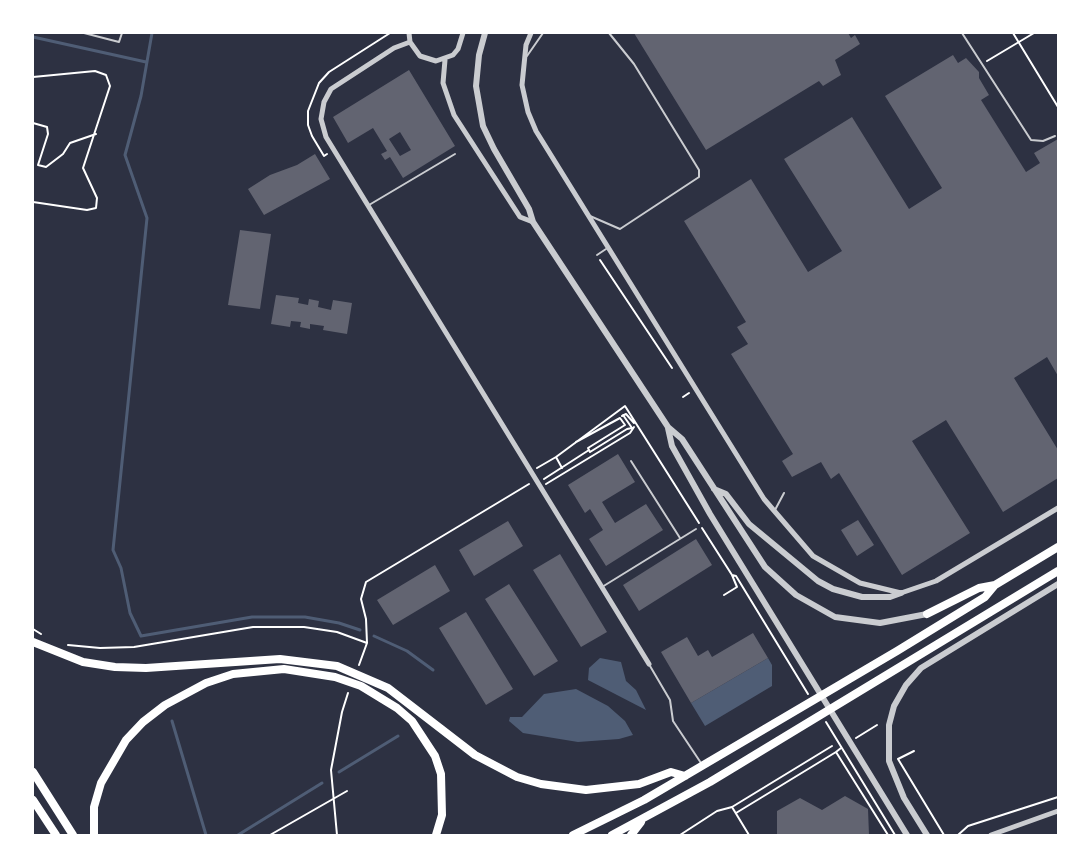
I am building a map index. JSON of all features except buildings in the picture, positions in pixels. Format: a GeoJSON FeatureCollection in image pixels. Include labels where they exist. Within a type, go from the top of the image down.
{"type":"FeatureCollection","features":[{"type":"Feature","properties":{"kind":"highway"},"geometry":{"type":"LineString","coordinates":[[927,614],[979,588],[994,585],[1058,547]]}},
{"type":"Feature","properties":{"kind":"highway"},"geometry":{"type":"LineString","coordinates":[[612,835],[710,782],[1058,571]]}},
{"type":"Feature","properties":{"kind":"highway"},"geometry":{"type":"LineString","coordinates":[[573,835],[685,776],[985,597],[994,585]]}},
{"type":"Feature","properties":{"kind":"highway"},"geometry":{"type":"LineString","coordinates":[[33,642],[83,662],[115,667],[146,668],[280,659],[337,666],[388,688],[475,755],[517,777],[551,786],[586,790],[639,784],[671,772],[685,776]]}},
{"type":"Feature","properties":{"kind":"highway"},"geometry":{"type":"LineString","coordinates":[[94,835],[94,807],[101,783],[119,750],[143,722],[165,705],[206,683],[233,674],[284,669],[335,677],[361,686],[389,702],[412,721],[435,756],[441,774],[442,815],[436,835]]}},
{"type":"Feature","properties":{"kind":"highway"},"geometry":{"type":"LineString","coordinates":[[33,772],[73,835]]}},
{"type":"Feature","properties":{"kind":"highway"},"geometry":{"type":"LineString","coordinates":[[33,800],[56,835]]}},
{"type":"Feature","properties":{"kind":"highway"},"geometry":{"type":"LineString","coordinates":[[631,835],[643,819]]}},
{"type":"Feature","properties":{"kind":"street"},"geometry":{"type":"LineString","coordinates":[[409,33],[414,50],[428,60],[445,60],[458,49],[463,33]]}},
{"type":"Feature","properties":{"kind":"street"},"geometry":{"type":"LineString","coordinates":[[485,33],[476,71],[477,106],[494,149],[529,209],[533,222],[668,427],[682,439],[765,567],[787,588],[815,608],[835,617],[880,623],[927,614]]}},
{"type":"Feature","properties":{"kind":"street"},"geometry":{"type":"LineString","coordinates":[[531,33],[526,45],[522,85],[528,112],[537,131],[764,499],[795,538],[819,560],[860,583],[901,593]]}},
{"type":"Feature","properties":{"kind":"street"},"geometry":{"type":"LineString","coordinates":[[410,42],[394,48],[330,89],[324,102],[321,119],[326,137],[649,664]]}},
{"type":"Feature","properties":{"kind":"street"},"geometry":{"type":"LineString","coordinates":[[445,60],[442,83],[454,115],[520,217],[533,222]]}},
{"type":"Feature","properties":{"kind":"street"},"geometry":{"type":"LineString","coordinates":[[668,427],[672,446],[770,613],[907,835]]}},
{"type":"Feature","properties":{"kind":"street"},"geometry":{"type":"LineString","coordinates":[[714,489],[726,494],[749,524],[818,581],[833,589],[862,597],[890,597],[936,581],[1058,508]]}},
{"type":"Feature","properties":{"kind":"street"},"geometry":{"type":"LineString","coordinates":[[927,835],[900,789],[889,762],[889,725],[894,706],[906,685],[921,668],[1058,584]]}},
{"type":"Feature","properties":{"kind":"street"},"geometry":{"type":"LineString","coordinates":[[991,835],[1058,813]]}},
{"type":"Feature","properties":{"kind":"lane"},"geometry":{"type":"LineString","coordinates":[[84,33],[119,42],[122,33]]}},
{"type":"Feature","properties":{"kind":"lane"},"geometry":{"type":"LineString","coordinates":[[525,58],[543,33]]}},
{"type":"Feature","properties":{"kind":"lane"},"geometry":{"type":"LineString","coordinates":[[589,216],[620,229],[695,183],[699,177],[699,170],[634,64],[609,33]]}},
{"type":"Feature","properties":{"kind":"lane"},"geometry":{"type":"LineString","coordinates":[[962,33],[1031,140],[1043,141],[1055,136]]}},
{"type":"Feature","properties":{"kind":"lane"},"geometry":{"type":"LineString","coordinates":[[369,205],[455,154]]}},
{"type":"Feature","properties":{"kind":"lane"},"geometry":{"type":"LineString","coordinates":[[597,255],[606,249]]}},
{"type":"Feature","properties":{"kind":"lane"},"geometry":{"type":"LineString","coordinates":[[632,461],[680,538]]}},
{"type":"Feature","properties":{"kind":"lane"},"geometry":{"type":"LineString","coordinates":[[775,510],[784,493]]}},
{"type":"Feature","properties":{"kind":"lane"},"geometry":{"type":"LineString","coordinates":[[602,587],[696,529]]}},
{"type":"Feature","properties":{"kind":"lane"},"geometry":{"type":"LineString","coordinates":[[649,664],[670,700],[673,721],[703,765]]}},
{"type":"Feature","properties":{"kind":"path"},"geometry":{"type":"LineString","coordinates":[[1013,33],[1058,107]]}},
{"type":"Feature","properties":{"kind":"path"},"geometry":{"type":"LineString","coordinates":[[983,64],[1034,33]]}},
{"type":"Feature","properties":{"kind":"path"},"geometry":{"type":"LineString","coordinates":[[33,77],[88,70],[106,75],[110,86],[96,134],[82,168],[97,198],[96,208],[87,210],[33,202]]}},
{"type":"Feature","properties":{"kind":"path"},"geometry":{"type":"LineString","coordinates":[[33,123],[47,127],[48,134],[38,165],[46,167],[63,154],[70,143],[96,134]]}},
{"type":"Feature","properties":{"kind":"path"},"geometry":{"type":"LineString","coordinates":[[597,255],[675,373]]}},
{"type":"Feature","properties":{"kind":"path"},"geometry":{"type":"LineString","coordinates":[[683,396],[688,393]]}},
{"type":"Feature","properties":{"kind":"path"},"geometry":{"type":"LineString","coordinates":[[531,471],[556,457],[625,406],[634,426]]}},
{"type":"Feature","properties":{"kind":"path"},"geometry":{"type":"LineString","coordinates":[[575,442],[579,443],[626,414],[732,575],[737,587],[724,595]]}},
{"type":"Feature","properties":{"kind":"path"},"geometry":{"type":"LineString","coordinates":[[539,483],[625,425],[621,417]]}},
{"type":"Feature","properties":{"kind":"path"},"geometry":{"type":"LineString","coordinates":[[589,450],[590,452],[634,426]]}},
{"type":"Feature","properties":{"kind":"path"},"geometry":{"type":"LineString","coordinates":[[359,665],[367,643],[366,619],[361,599],[366,582],[630,433],[634,426]]}},
{"type":"Feature","properties":{"kind":"path"},"geometry":{"type":"LineString","coordinates":[[556,457],[562,468]]}},
{"type":"Feature","properties":{"kind":"path"},"geometry":{"type":"LineString","coordinates":[[732,575],[736,576],[747,596]]}},
{"type":"Feature","properties":{"kind":"path"},"geometry":{"type":"LineString","coordinates":[[61,643],[100,648],[134,647],[263,627],[304,627],[337,632],[367,643]]}},
{"type":"Feature","properties":{"kind":"path"},"geometry":{"type":"LineString","coordinates":[[33,629],[44,635]]}},
{"type":"Feature","properties":{"kind":"path"},"geometry":{"type":"LineString","coordinates":[[337,835],[332,799],[333,751],[348,693]]}},
{"type":"Feature","properties":{"kind":"path"},"geometry":{"type":"LineString","coordinates":[[853,741],[877,725]]}},
{"type":"Feature","properties":{"kind":"path"},"geometry":{"type":"LineString","coordinates":[[680,835],[717,811],[732,807],[832,746]]}},
{"type":"Feature","properties":{"kind":"path"},"geometry":{"type":"LineString","coordinates":[[736,813],[844,746]]}},
{"type":"Feature","properties":{"kind":"path"},"geometry":{"type":"LineString","coordinates":[[914,751],[898,759],[944,835]]}},
{"type":"Feature","properties":{"kind":"path"},"geometry":{"type":"LineString","coordinates":[[836,752],[888,835]]}},
{"type":"Feature","properties":{"kind":"path"},"geometry":{"type":"LineString","coordinates":[[270,835],[347,790]]}},
{"type":"Feature","properties":{"kind":"path"},"geometry":{"type":"LineString","coordinates":[[958,835],[969,826],[1058,797]]}},
{"type":"Feature","properties":{"kind":"path"},"geometry":{"type":"LineString","coordinates":[[732,807],[749,835]]}},
{"type":"Feature","properties":{"kind":"path"},"geometry":{"type":"LineString","coordinates":[[884,816],[895,835]]}},
{"type":"Feature","properties":{"kind":"water"},"geometry":{"type":"Polygon","coordinates":[[[600,658],[621,662],[626,681],[636,690],[646,710],[588,680],[589,668],[600,658]]]}},
{"type":"Feature","properties":{"kind":"water"},"geometry":{"type":"Polygon","coordinates":[[[768,658],[772,665],[772,686],[705,726],[691,703],[768,658]]]}},
{"type":"Feature","properties":{"kind":"water"},"geometry":{"type":"Polygon","coordinates":[[[576,689],[608,706],[625,721],[633,735],[619,739],[578,742],[523,733],[509,721],[510,717],[522,717],[544,694],[576,689]]]}},
{"type":"Feature","properties":{"kind":"waterway"},"geometry":{"type":"LineString","coordinates":[[152,33],[141,96],[125,155],[147,218],[113,550],[121,568],[130,613],[141,636],[252,617],[305,617],[339,623],[360,630]]}},
{"type":"Feature","properties":{"kind":"waterway"},"geometry":{"type":"LineString","coordinates":[[33,37],[146,62]]}},
{"type":"Feature","properties":{"kind":"waterway"},"geometry":{"type":"LineString","coordinates":[[374,636],[407,651],[433,670]]}},
{"type":"Feature","properties":{"kind":"waterway"},"geometry":{"type":"LineString","coordinates":[[172,721],[206,835]]}},
{"type":"Feature","properties":{"kind":"waterway"},"geometry":{"type":"LineString","coordinates":[[339,772],[398,736]]}},
{"type":"Feature","properties":{"kind":"waterway"},"geometry":{"type":"LineString","coordinates":[[238,835],[322,783]]}}]}
